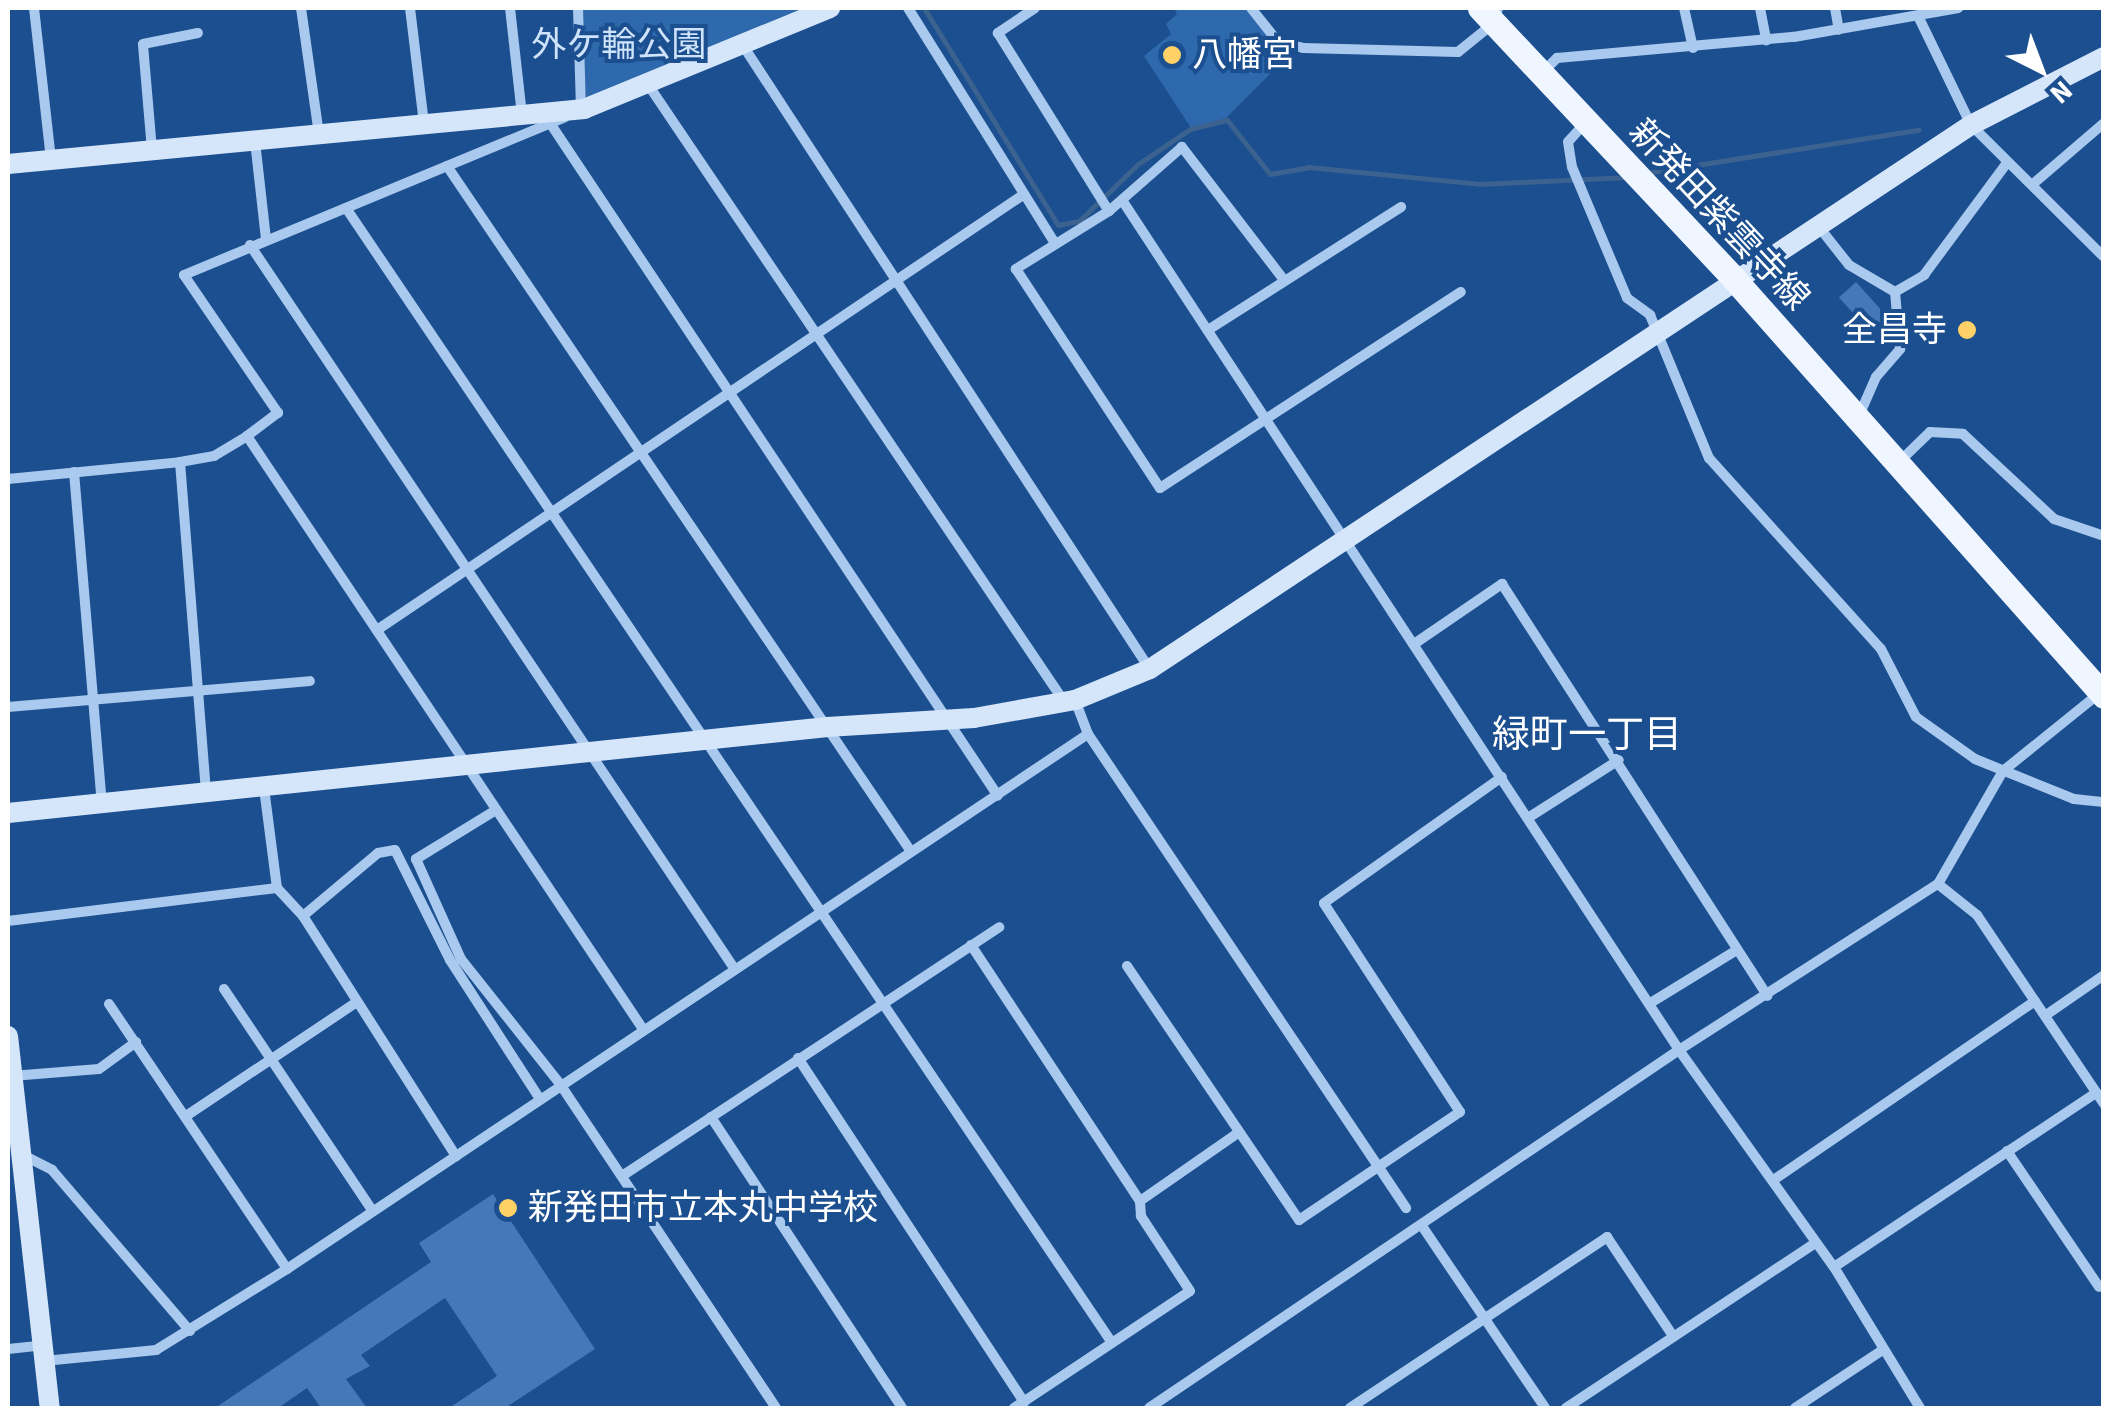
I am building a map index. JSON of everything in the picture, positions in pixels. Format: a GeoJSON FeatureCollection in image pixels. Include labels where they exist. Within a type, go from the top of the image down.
{"type":"FeatureCollection","features":[{"type":"Feature","properties":{"kind":"main road","name":"新発田紫雲寺線"},"geometry":{"type":"LineString","coordinates":[[1491,12],[1586,123],[1735,280],[2103,693]]}},
{"type":"Feature","properties":{"kind":"street"},"geometry":{"type":"LineString","coordinates":[[34,8],[52,159]]}},
{"type":"Feature","properties":{"kind":"street"},"geometry":{"type":"LineString","coordinates":[[301,8],[319,134]]}},
{"type":"Feature","properties":{"kind":"street"},"geometry":{"type":"LineString","coordinates":[[410,8],[424,124]]}},
{"type":"Feature","properties":{"kind":"street"},"geometry":{"type":"LineString","coordinates":[[510,8],[522,115]]}},
{"type":"Feature","properties":{"kind":"street"},"geometry":{"type":"LineString","coordinates":[[578,8],[584,109]]}},
{"type":"Feature","properties":{"kind":"street"},"geometry":{"type":"LineString","coordinates":[[8,478],[214,456],[278,414],[184,275],[830,8]]}},
{"type":"Feature","properties":{"kind":"street"},"geometry":{"type":"LineString","coordinates":[[908,8],[1054,242]]}},
{"type":"Feature","properties":{"kind":"street"},"geometry":{"type":"LineString","coordinates":[[1035,8],[998,33],[1109,211]]}},
{"type":"Feature","properties":{"kind":"street"},"geometry":{"type":"LineString","coordinates":[[1251,8],[1278,42],[1303,48],[1458,52],[1491,12]]}},
{"type":"Feature","properties":{"kind":"street"},"geometry":{"type":"LineString","coordinates":[[1684,8],[1693,48]]}},
{"type":"Feature","properties":{"kind":"street"},"geometry":{"type":"LineString","coordinates":[[1760,8],[1766,40]]}},
{"type":"Feature","properties":{"kind":"street"},"geometry":{"type":"LineString","coordinates":[[1836,8],[1839,30]]}},
{"type":"Feature","properties":{"kind":"street"},"geometry":{"type":"LineString","coordinates":[[1890,8],[1892,20]]}},
{"type":"Feature","properties":{"kind":"street"},"geometry":{"type":"LineString","coordinates":[[1542,72],[1557,58],[1766,40],[1919,18],[1958,8]]}},
{"type":"Feature","properties":{"kind":"street"},"geometry":{"type":"LineString","coordinates":[[1919,18],[1971,124],[2104,257]]}},
{"type":"Feature","properties":{"kind":"street"},"geometry":{"type":"LineString","coordinates":[[152,150],[143,44],[198,33]]}},
{"type":"Feature","properties":{"kind":"street"},"geometry":{"type":"LineString","coordinates":[[742,44],[1150,669]]}},
{"type":"Feature","properties":{"kind":"street"},"geometry":{"type":"LineString","coordinates":[[8,813],[469,768],[589,751],[946,718],[1069,700],[1150,669],[1971,124],[2104,57]]}},
{"type":"Feature","properties":{"kind":"street"},"geometry":{"type":"LineString","coordinates":[[647,83],[1069,700],[1406,1208]]}},
{"type":"Feature","properties":{"kind":"street"},"geometry":{"type":"LineString","coordinates":[[8,164],[584,109]]}},
{"type":"Feature","properties":{"kind":"street"},"geometry":{"type":"LineString","coordinates":[[2034,184],[2104,122]]}},
{"type":"Feature","properties":{"kind":"street"},"geometry":{"type":"LineString","coordinates":[[550,123],[998,796]]}},
{"type":"Feature","properties":{"kind":"street"},"geometry":{"type":"LineString","coordinates":[[1586,123],[1568,142],[1572,168],[1627,298],[1650,314],[1709,458],[1881,649],[1916,717],[1974,759],[2074,799],[2104,802]]}},
{"type":"Feature","properties":{"kind":"street"},"geometry":{"type":"LineString","coordinates":[[255,140],[266,239]]}},
{"type":"Feature","properties":{"kind":"street"},"geometry":{"type":"LineString","coordinates":[[1284,280],[1182,147],[1109,211],[1016,269],[1160,488],[1266,415],[1461,292]]}},
{"type":"Feature","properties":{"kind":"street"},"geometry":{"type":"LineString","coordinates":[[1895,292],[1924,275],[2008,164]]}},
{"type":"Feature","properties":{"kind":"street"},"geometry":{"type":"LineString","coordinates":[[447,166],[910,850]]}},
{"type":"Feature","properties":{"kind":"street"},"geometry":{"type":"LineString","coordinates":[[376,630],[464,566],[1024,195]]}},
{"type":"Feature","properties":{"kind":"street"},"geometry":{"type":"LineString","coordinates":[[1122,200],[1266,415],[1343,539],[1531,816],[1679,1050],[1775,1179],[1834,1267],[1881,1351],[1920,1408]]}},
{"type":"Feature","properties":{"kind":"street"},"geometry":{"type":"LineString","coordinates":[[1208,330],[1401,207]]}},
{"type":"Feature","properties":{"kind":"street"},"geometry":{"type":"LineString","coordinates":[[346,208],[823,907],[1112,1342]]}},
{"type":"Feature","properties":{"kind":"street"},"geometry":{"type":"LineString","coordinates":[[1820,227],[1849,265],[1895,292]]}},
{"type":"Feature","properties":{"kind":"street"},"geometry":{"type":"LineString","coordinates":[[250,246],[734,968]]}},
{"type":"Feature","properties":{"kind":"street"},"geometry":{"type":"LineString","coordinates":[[1858,420],[1876,377],[1900,349],[1895,292]]}},
{"type":"Feature","properties":{"kind":"street"},"geometry":{"type":"LineString","coordinates":[[1898,464],[1930,432],[1963,434],[2054,518],[2104,536]]}},
{"type":"Feature","properties":{"kind":"street"},"geometry":{"type":"LineString","coordinates":[[247,436],[643,1029]]}},
{"type":"Feature","properties":{"kind":"street"},"geometry":{"type":"LineString","coordinates":[[180,462],[206,794]]}},
{"type":"Feature","properties":{"kind":"street"},"geometry":{"type":"LineString","coordinates":[[74,472],[102,804]]}},
{"type":"Feature","properties":{"kind":"street"},"geometry":{"type":"LineString","coordinates":[[1414,644],[1502,584],[1768,996]]}},
{"type":"Feature","properties":{"kind":"street"},"geometry":{"type":"LineString","coordinates":[[8,707],[310,680]]}},
{"type":"Feature","properties":{"kind":"street"},"geometry":{"type":"LineString","coordinates":[[1153,1407],[1679,1050],[1938,884],[2003,771],[2103,693]]}},
{"type":"Feature","properties":{"kind":"street"},"geometry":{"type":"LineString","coordinates":[[8,1349],[40,1353],[156,1350],[190,1331],[1088,734]]}},
{"type":"Feature","properties":{"kind":"street"},"geometry":{"type":"LineString","coordinates":[[1531,816],[1619,760]]}},
{"type":"Feature","properties":{"kind":"street"},"geometry":{"type":"LineString","coordinates":[[1127,966],[1299,1220],[1460,1112],[1324,903],[1502,777]]}},
{"type":"Feature","properties":{"kind":"street"},"geometry":{"type":"LineString","coordinates":[[264,788],[277,888],[303,916],[354,1004],[456,1156]]}},
{"type":"Feature","properties":{"kind":"street"},"geometry":{"type":"LineString","coordinates":[[496,810],[416,860],[461,959],[560,1084],[776,1408]]}},
{"type":"Feature","properties":{"kind":"street"},"geometry":{"type":"LineString","coordinates":[[303,916],[378,853],[395,850],[450,960],[540,1099]]}},
{"type":"Feature","properties":{"kind":"street"},"geometry":{"type":"LineString","coordinates":[[1938,884],[1977,915],[2104,1104]]}},
{"type":"Feature","properties":{"kind":"street"},"geometry":{"type":"LineString","coordinates":[[8,921],[277,888]]}},
{"type":"Feature","properties":{"kind":"street"},"geometry":{"type":"LineString","coordinates":[[622,1176],[999,927]]}},
{"type":"Feature","properties":{"kind":"street"},"geometry":{"type":"LineString","coordinates":[[798,1058],[1019,1405],[1190,1291],[1142,1216],[1140,1201],[971,944]]}},
{"type":"Feature","properties":{"kind":"street"},"geometry":{"type":"LineString","coordinates":[[1652,1002],[1736,950]]}},
{"type":"Feature","properties":{"kind":"street"},"geometry":{"type":"LineString","coordinates":[[2046,1016],[2104,975]]}},
{"type":"Feature","properties":{"kind":"street"},"geometry":{"type":"LineString","coordinates":[[224,989],[372,1210]]}},
{"type":"Feature","properties":{"kind":"street"},"geometry":{"type":"LineString","coordinates":[[1775,1179],[2035,1001]]}},
{"type":"Feature","properties":{"kind":"street"},"geometry":{"type":"LineString","coordinates":[[109,1004],[286,1269]]}},
{"type":"Feature","properties":{"kind":"street"},"geometry":{"type":"LineString","coordinates":[[186,1116],[270,1056],[354,1004]]}},
{"type":"Feature","properties":{"kind":"street"},"geometry":{"type":"LineString","coordinates":[[8,1036],[14,1142],[50,1408]]}},
{"type":"Feature","properties":{"kind":"street"},"geometry":{"type":"LineString","coordinates":[[12,1076],[99,1069],[136,1042]]}},
{"type":"Feature","properties":{"kind":"street"},"geometry":{"type":"LineString","coordinates":[[1834,1267],[2096,1093]]}},
{"type":"Feature","properties":{"kind":"street"},"geometry":{"type":"LineString","coordinates":[[710,1117],[902,1408]]}},
{"type":"Feature","properties":{"kind":"street"},"geometry":{"type":"LineString","coordinates":[[1140,1201],[1238,1133]]}},
{"type":"Feature","properties":{"kind":"street"},"geometry":{"type":"LineString","coordinates":[[14,1142],[52,1170],[190,1331]]}},
{"type":"Feature","properties":{"kind":"street"},"geometry":{"type":"LineString","coordinates":[[2007,1152],[2099,1287]]}},
{"type":"Feature","properties":{"kind":"street"},"geometry":{"type":"LineString","coordinates":[[1422,1226],[1544,1408]]}},
{"type":"Feature","properties":{"kind":"street"},"geometry":{"type":"LineString","coordinates":[[1350,1408],[1606,1237],[1673,1336]]}},
{"type":"Feature","properties":{"kind":"street"},"geometry":{"type":"LineString","coordinates":[[1566,1408],[1815,1243]]}},
{"type":"Feature","properties":{"kind":"street"},"geometry":{"type":"LineString","coordinates":[[1794,1408],[1881,1351]]}},
{"type":"Feature","properties":{"kind":"green space","name":"外ケ輪公園"},"geometry":{"type":"Polygon","coordinates":[[[578,8],[807,8],[586,98],[578,8]]]}},
{"type":"Feature","properties":{"kind":"green space"},"geometry":{"type":"Polygon","coordinates":[[[1174,8],[1252,8],[1279,48],[1273,71],[1226,118],[1191,128],[1144,56],[1171,34],[1166,24],[1177,14],[1174,8]]]}},
{"type":"Feature","properties":{"kind":"building"},"geometry":{"type":"Polygon","coordinates":[[[1856,282],[1887,316],[1870,332],[1839,297],[1856,282]]]}},
{"type":"Feature","properties":{"kind":"building"},"geometry":{"type":"Polygon","coordinates":[[[493,1194],[595,1349],[505,1408],[449,1408],[497,1376],[445,1298],[361,1355],[370,1366],[346,1379],[367,1408],[321,1408],[307,1388],[278,1408],[215,1408],[431,1262],[419,1243],[493,1194]]]}},
{"type":"Feature","properties":{"kind":"waterway"},"geometry":{"type":"LineString","coordinates":[[924,8],[1058,225],[1079,221],[1138,164],[1190,129],[1227,120],[1270,174],[1308,167],[1480,184],[1626,177]]}},
{"type":"Feature","properties":{"kind":"waterway"},"geometry":{"type":"LineString","coordinates":[[1646,173],[1919,130]]}},
{"type":"Feature","properties":{"kind":"place","name":"八幡宮"},"geometry":{"type":"Point","coordinates":[1172,55]}},
{"type":"Feature","properties":{"kind":"place","name":"全昌寺"},"geometry":{"type":"Point","coordinates":[1967,330]}},
{"type":"Feature","properties":{"kind":"place","name":"新発田市立本丸中学校"},"geometry":{"type":"Point","coordinates":[508,1208]}},
{"type":"Feature","properties":{"kind":"district","name":"緑町一丁目"},"geometry":{"type":"Point","coordinates":[1587,736]}}]}
